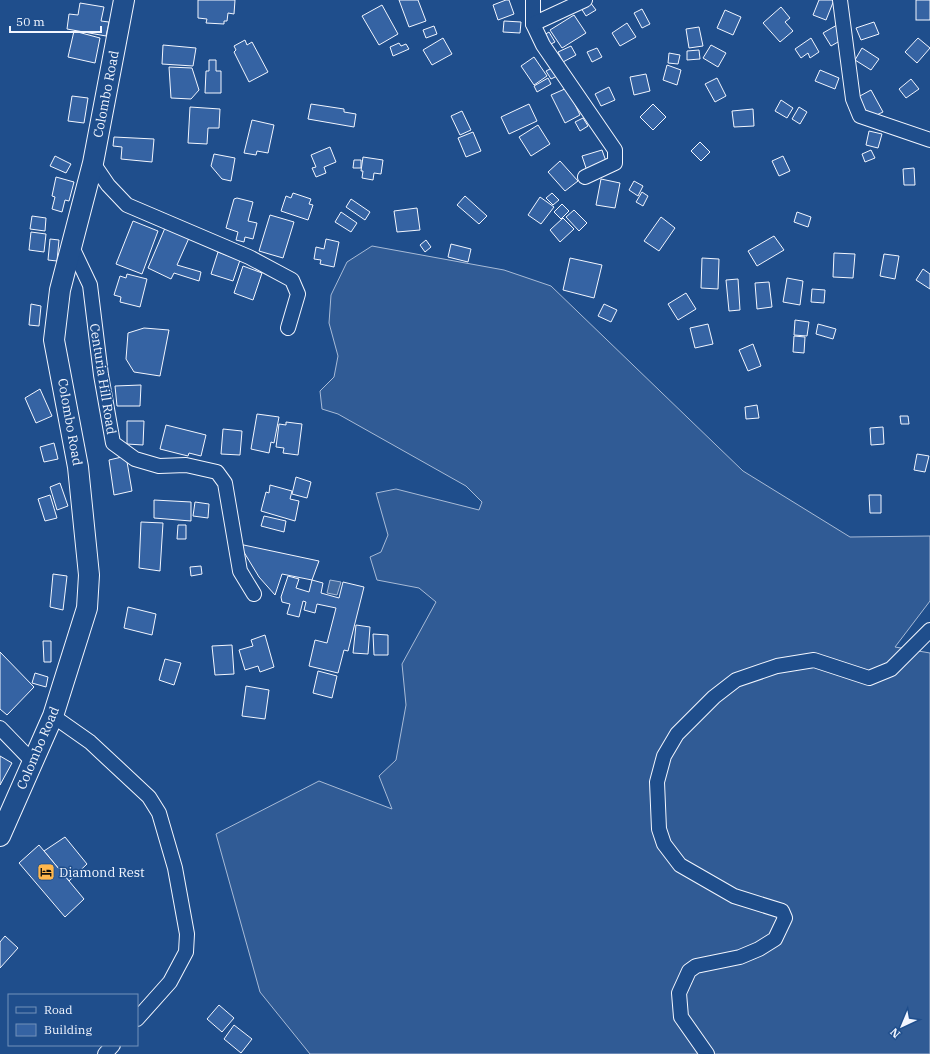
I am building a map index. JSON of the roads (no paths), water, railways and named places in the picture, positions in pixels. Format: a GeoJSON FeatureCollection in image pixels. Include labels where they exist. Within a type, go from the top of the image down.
{"type":"FeatureCollection","features":[{"type":"Feature","properties":{"kind":"highway","name":"Colombo Road"},"geometry":{"type":"LineString","coordinates":[[0,836],[53,716],[87,608],[88,575],[78,467],[54,340],[60,290],[93,163],[124,0]]}},
{"type":"Feature","properties":{"kind":"street"},"geometry":{"type":"LineString","coordinates":[[533,0],[533,24],[542,45],[615,150],[615,164],[585,177]]}},
{"type":"Feature","properties":{"kind":"street"},"geometry":{"type":"LineString","coordinates":[[533,24],[585,0]]}},
{"type":"Feature","properties":{"kind":"street"},"geometry":{"type":"LineString","coordinates":[[840,0],[853,99],[860,116],[930,140]]}},
{"type":"Feature","properties":{"kind":"street"},"geometry":{"type":"LineString","coordinates":[[93,163],[108,185],[127,205],[250,257],[292,280],[298,294],[288,328]]}},
{"type":"Feature","properties":{"kind":"street","name":"Centuria Hill Road"},"geometry":{"type":"LineString","coordinates":[[72,247],[90,285],[100,375],[114,443],[135,460],[159,466],[186,465],[218,472],[225,483],[240,571],[254,594]]}},
{"type":"Feature","properties":{"kind":"street"},"geometry":{"type":"LineString","coordinates":[[707,1054],[680,1017],[679,993],[689,971],[696,966],[740,957],[759,950],[776,939],[785,918],[782,911],[734,896],[680,865],[664,844],[659,829],[657,782],[664,756],[677,734],[714,697],[736,680],[777,666],[814,660],[869,678],[892,669],[930,630]]}},
{"type":"Feature","properties":{"kind":"street"},"geometry":{"type":"LineString","coordinates":[[53,716],[90,742],[149,798],[159,813],[175,868],[187,934],[186,952],[170,982],[138,1017]]}},
{"type":"Feature","properties":{"kind":"street"},"geometry":{"type":"LineString","coordinates":[[0,728],[33,762]]}},
{"type":"Feature","properties":{"kind":"street"},"geometry":{"type":"LineString","coordinates":[[105,1054],[112,1046]]}},
{"type":"Feature","properties":{"kind":"place","name":"Diamond Rest"},"geometry":{"type":"Point","coordinates":[46,872]}}]}
